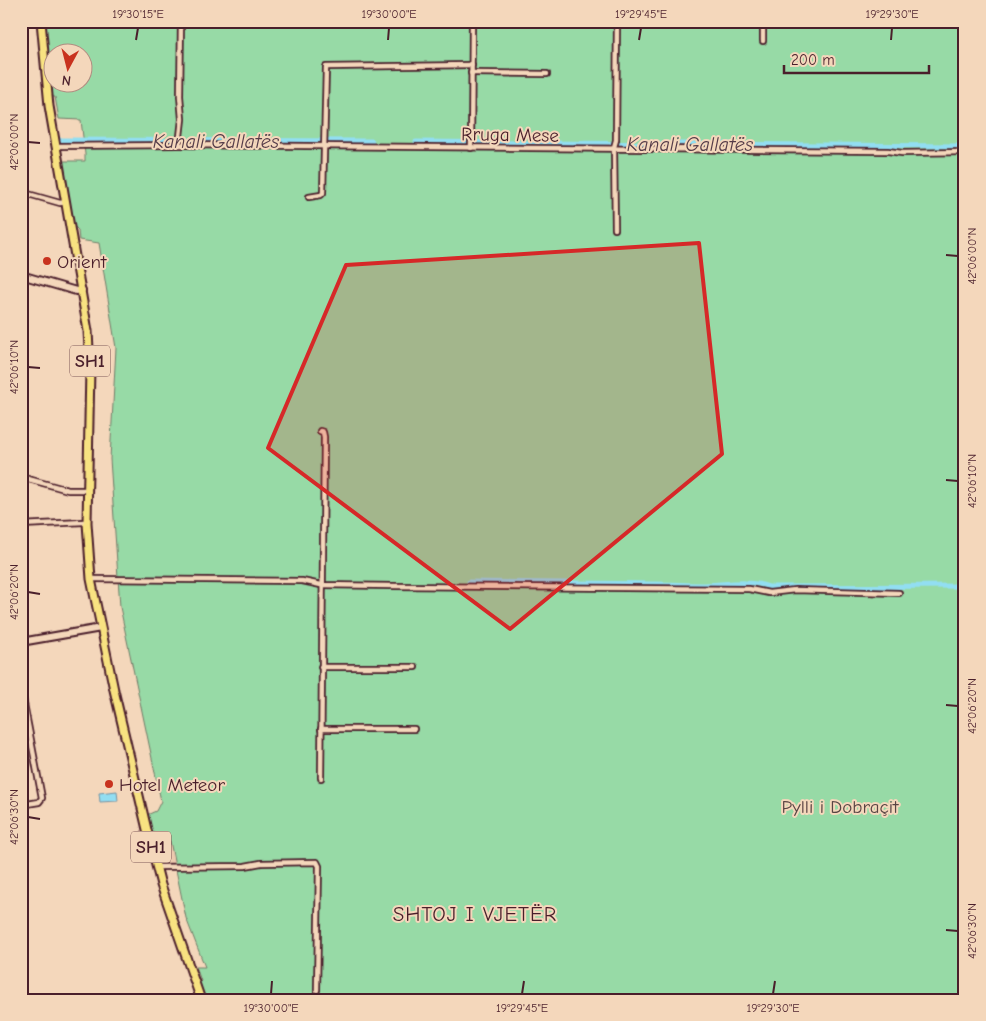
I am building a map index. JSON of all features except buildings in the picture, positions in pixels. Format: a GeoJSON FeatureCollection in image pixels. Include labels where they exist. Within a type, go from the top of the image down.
{"type":"FeatureCollection","features":[{"type":"Feature","properties":{"kind":"main road","name":"SH1"},"geometry":{"type":"LineString","coordinates":[[41,21],[47,91],[55,146],[87,320],[90,357],[87,544],[91,579],[109,674],[156,867],[175,928],[201,1000]]}},
{"type":"Feature","properties":{"kind":"main road","name":"SH1"},"geometry":{"type":"LineString","coordinates":[[88,432],[84,490],[86,563],[100,628]]}},
{"type":"Feature","properties":{"kind":"street"},"geometry":{"type":"LineString","coordinates":[[180,143],[181,21]]}},
{"type":"Feature","properties":{"kind":"street"},"geometry":{"type":"LineString","coordinates":[[471,146],[472,21]]}},
{"type":"Feature","properties":{"kind":"street"},"geometry":{"type":"LineString","coordinates":[[615,229],[614,148],[616,140],[617,21]]}},
{"type":"Feature","properties":{"kind":"street"},"geometry":{"type":"LineString","coordinates":[[763,21],[763,41]]}},
{"type":"Feature","properties":{"kind":"street"},"geometry":{"type":"LineString","coordinates":[[309,197],[323,193],[326,67],[472,65]]}},
{"type":"Feature","properties":{"kind":"street"},"geometry":{"type":"LineString","coordinates":[[472,73],[547,74]]}},
{"type":"Feature","properties":{"kind":"street","name":"Rruga Mese"},"geometry":{"type":"LineString","coordinates":[[55,146],[180,143],[888,151],[902,153],[965,152]]}},
{"type":"Feature","properties":{"kind":"street"},"geometry":{"type":"LineString","coordinates":[[21,192],[60,203],[66,202]]}},
{"type":"Feature","properties":{"kind":"street"},"geometry":{"type":"LineString","coordinates":[[21,275],[82,290]]}},
{"type":"Feature","properties":{"kind":"street"},"geometry":{"type":"LineString","coordinates":[[320,431],[323,432],[324,437],[320,778]]}},
{"type":"Feature","properties":{"kind":"street"},"geometry":{"type":"LineString","coordinates":[[21,477],[68,490],[84,490]]}},
{"type":"Feature","properties":{"kind":"street"},"geometry":{"type":"LineString","coordinates":[[21,524],[84,522]]}},
{"type":"Feature","properties":{"kind":"street"},"geometry":{"type":"LineString","coordinates":[[91,579],[302,581],[321,585],[749,589],[769,593],[795,590],[898,593]]}},
{"type":"Feature","properties":{"kind":"street"},"geometry":{"type":"LineString","coordinates":[[21,642],[100,628]]}},
{"type":"Feature","properties":{"kind":"street"},"geometry":{"type":"LineString","coordinates":[[321,667],[415,667]]}},
{"type":"Feature","properties":{"kind":"street"},"geometry":{"type":"LineString","coordinates":[[21,688],[42,798],[39,802],[21,805]]}},
{"type":"Feature","properties":{"kind":"street"},"geometry":{"type":"LineString","coordinates":[[321,729],[414,729]]}},
{"type":"Feature","properties":{"kind":"street"},"geometry":{"type":"LineString","coordinates":[[156,867],[245,866],[261,863],[317,862],[319,866],[317,990]]}},
{"type":"Feature","properties":{"kind":"highlighted area"},"geometry":{"type":"Polygon","coordinates":[[[699,243],[722,454],[510,629],[268,448],[346,265],[699,243]]]}},
{"type":"Feature","properties":{"kind":"shaded area"},"geometry":{"type":"Polygon","coordinates":[[[155,841],[216,841],[215,865],[164,865],[162,864],[155,841]]]}},
{"type":"Feature","properties":{"kind":"green space","name":"Pylli i Dobraçit"},"geometry":{"type":"Polygon","coordinates":[[[45,21],[965,21],[965,1000],[205,1000],[196,967],[205,967],[186,918],[170,841],[153,840],[147,815],[156,811],[161,801],[120,607],[110,459],[116,348],[99,243],[79,240],[78,230],[74,226],[62,161],[85,161],[81,120],[59,119],[55,97],[51,97],[51,92],[92,92],[92,42],[47,42],[45,21]]]}},
{"type":"Feature","properties":{"kind":"water"},"geometry":{"type":"Polygon","coordinates":[[[117,791],[118,801],[100,802],[99,793],[117,791]]]}},
{"type":"Feature","properties":{"kind":"waterway","name":"Kanali Gallatës"},"geometry":{"type":"LineString","coordinates":[[60,140],[372,141]]}},
{"type":"Feature","properties":{"kind":"waterway","name":"Kanali Gallatës"},"geometry":{"type":"LineString","coordinates":[[416,142],[965,146]]}},
{"type":"Feature","properties":{"kind":"waterway"},"geometry":{"type":"LineString","coordinates":[[469,582],[701,585],[753,583],[769,587],[965,586]]}},
{"type":"Feature","properties":{"kind":"place","name":"Orient"},"geometry":{"type":"Point","coordinates":[47,261]}},
{"type":"Feature","properties":{"kind":"place","name":"Hotel Meteor"},"geometry":{"type":"Point","coordinates":[109,784]}},
{"type":"Feature","properties":{"kind":"district","name":"SHTOJ I VJETËR"},"geometry":{"type":"Point","coordinates":[475,914]}}]}
